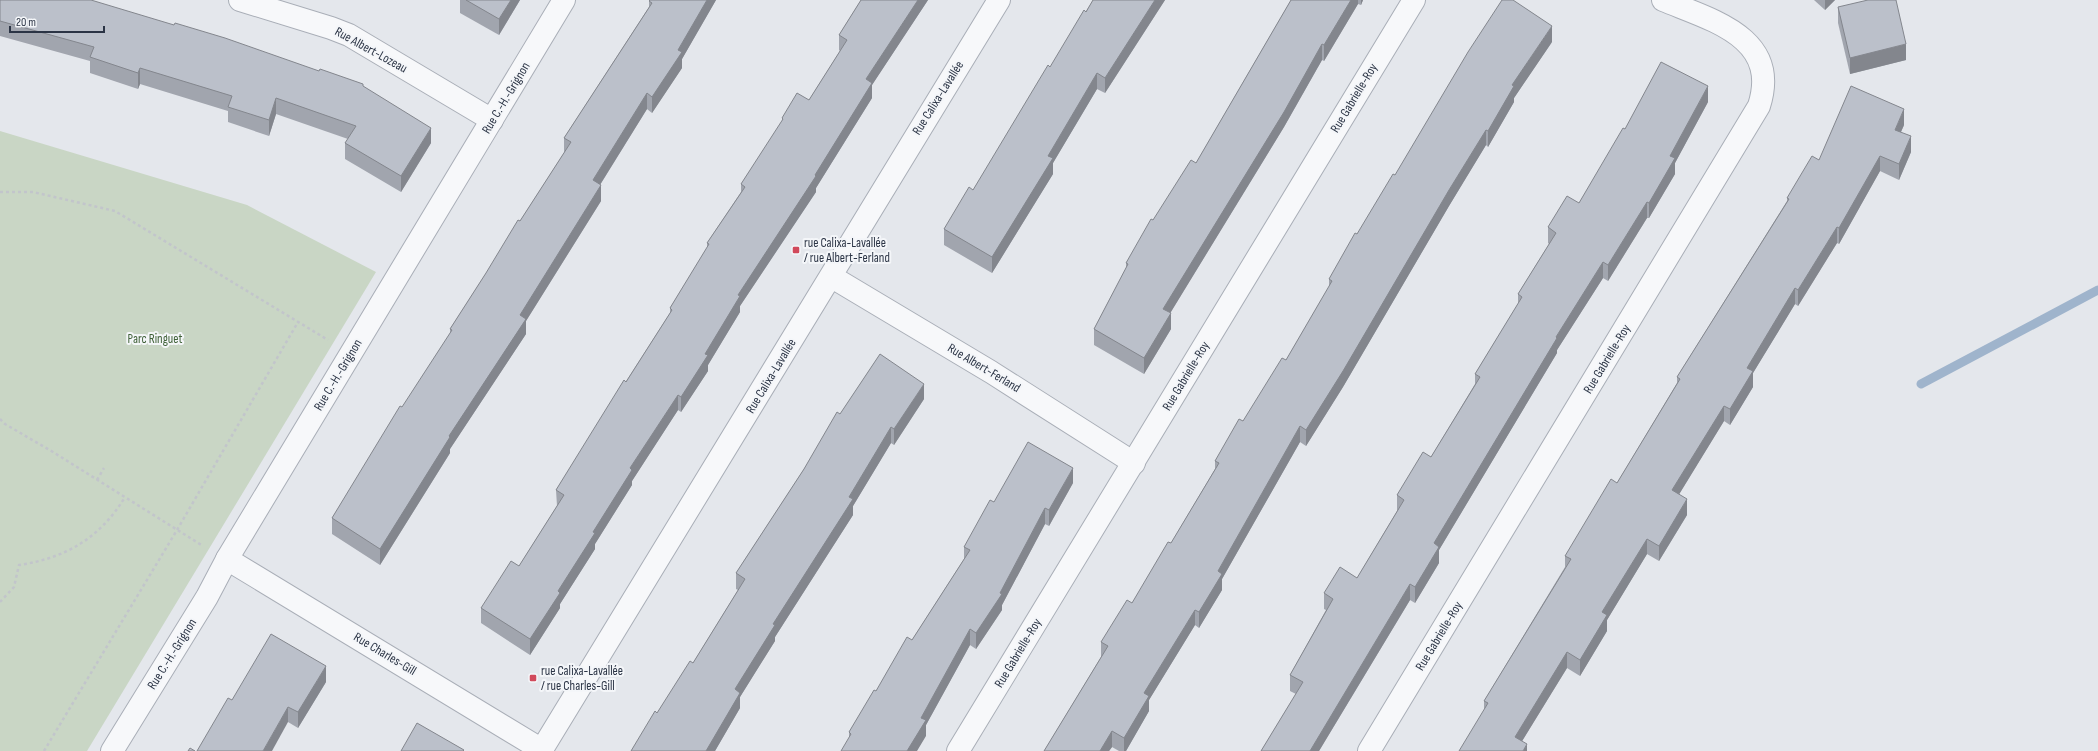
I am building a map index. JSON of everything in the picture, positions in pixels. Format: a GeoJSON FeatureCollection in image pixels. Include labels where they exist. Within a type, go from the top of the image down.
{"type":"FeatureCollection","features":[{"type":"Feature","properties":{"kind":"street","name":"Rue Albert-Lozeau"},"geometry":{"type":"LineString","coordinates":[[240,0],[326,26],[348,35],[492,120]]}},
{"type":"Feature","properties":{"kind":"street","name":"Rue C.-H.-Grignon"},"geometry":{"type":"LineString","coordinates":[[112,751],[205,601],[218,554],[492,120],[564,0]]}},
{"type":"Feature","properties":{"kind":"street","name":"Rue Calixa-Lavallée"},"geometry":{"type":"LineString","coordinates":[[542,750],[832,277],[925,119],[999,0]]}},
{"type":"Feature","properties":{"kind":"street","name":"Rue Gabrielle-Roy"},"geometry":{"type":"LineString","coordinates":[[958,751],[1414,0]]}},
{"type":"Feature","properties":{"kind":"street","name":"Rue Gabrielle-Roy"},"geometry":{"type":"LineString","coordinates":[[1369,751],[1759,106],[1762,96],[1762,72],[1754,50],[1747,42],[1732,30],[1663,0]]}},
{"type":"Feature","properties":{"kind":"street","name":"Rue Albert-Ferland"},"geometry":{"type":"LineString","coordinates":[[832,277],[991,372],[1134,463]]}},
{"type":"Feature","properties":{"kind":"street","name":"Rue Charles-Gill"},"geometry":{"type":"LineString","coordinates":[[218,554],[542,750]]}},
{"type":"Feature","properties":{"kind":"path"},"geometry":{"type":"LineString","coordinates":[[0,192],[33,192],[115,211],[334,343]]}},
{"type":"Feature","properties":{"kind":"path"},"geometry":{"type":"LineString","coordinates":[[44,751],[177,530],[298,322]]}},
{"type":"Feature","properties":{"kind":"path"},"geometry":{"type":"LineString","coordinates":[[0,419],[5,424],[218,554]]}},
{"type":"Feature","properties":{"kind":"path"},"geometry":{"type":"LineString","coordinates":[[97,480],[104,468]]}},
{"type":"Feature","properties":{"kind":"path"},"geometry":{"type":"LineString","coordinates":[[0,602],[8,596],[14,587],[19,565],[40,562],[58,556],[74,548],[107,522],[125,497]]}},
{"type":"Feature","properties":{"kind":"green space","name":"Parc Ringuet"},"geometry":{"type":"Polygon","coordinates":[[[0,131],[247,205],[376,272],[87,751],[0,751],[0,131]]]}},
{"type":"Feature","properties":{"kind":"building"},"geometry":{"type":"Polygon","coordinates":[[[0,0],[91,0],[174,25],[175,23],[225,38],[319,71],[320,69],[363,84],[363,86],[431,128],[401,176],[345,143],[356,126],[276,98],[269,120],[228,107],[232,96],[140,68],[138,73],[90,57],[94,47],[0,21],[0,0]]]}},
{"type":"Feature","properties":{"kind":"building"},"geometry":{"type":"Polygon","coordinates":[[[466,0],[511,0],[499,19],[466,0]]]}},
{"type":"Feature","properties":{"kind":"building"},"geometry":{"type":"Polygon","coordinates":[[[707,0],[678,50],[682,52],[652,97],[647,93],[593,180],[601,185],[520,315],[526,319],[449,436],[450,437],[380,549],[332,518],[400,406],[402,407],[452,330],[450,329],[518,220],[520,221],[571,142],[564,138],[652,3],[649,1],[707,0]]]}},
{"type":"Feature","properties":{"kind":"building"},"geometry":{"type":"Polygon","coordinates":[[[861,0],[918,0],[866,79],[872,83],[815,175],[816,176],[738,295],[740,296],[705,354],[708,355],[681,397],[678,395],[630,468],[632,470],[593,532],[595,533],[558,591],[560,593],[530,639],[481,608],[511,561],[519,566],[564,495],[556,490],[624,380],[626,382],[672,310],[670,308],[709,244],[707,243],[745,187],[741,184],[783,119],[782,118],[797,93],[809,100],[847,40],[839,35],[861,0]]]}},
{"type":"Feature","properties":{"kind":"building"},"geometry":{"type":"Polygon","coordinates":[[[1093,0],[1155,0],[1105,78],[1097,73],[1048,156],[1053,158],[992,257],[944,229],[969,187],[973,190],[1048,65],[1050,67],[1084,10],[1086,12],[1093,0]]]}},
{"type":"Feature","properties":{"kind":"building"},"geometry":{"type":"Polygon","coordinates":[[[1291,0],[1351,0],[1324,45],[1322,44],[1284,112],[1163,309],[1171,313],[1144,358],[1094,329],[1128,264],[1126,263],[1151,219],[1153,220],[1191,160],[1196,163],[1291,0]]]}},
{"type":"Feature","properties":{"kind":"building"},"geometry":{"type":"Polygon","coordinates":[[[1502,0],[1513,0],[1552,26],[1512,85],[1514,86],[1488,131],[1486,130],[1449,190],[1343,371],[1306,430],[1300,426],[1218,571],[1222,574],[1199,612],[1195,610],[1144,693],[1149,696],[1124,738],[1112,731],[1100,751],[1044,751],[1108,646],[1101,642],[1127,600],[1132,603],[1168,542],[1171,543],[1219,463],[1215,461],[1239,419],[1243,421],[1282,358],[1286,360],[1332,281],[1329,279],[1355,233],[1357,234],[1393,174],[1395,175],[1468,52],[1502,0]]]}},
{"type":"Feature","properties":{"kind":"building"},"geometry":{"type":"Polygon","coordinates":[[[1868,0],[1896,0],[1906,44],[1850,58],[1838,7],[1868,0]]]}},
{"type":"Feature","properties":{"kind":"building"},"geometry":{"type":"Polygon","coordinates":[[[1661,62],[1708,86],[1670,156],[1675,158],[1649,203],[1647,202],[1608,265],[1603,262],[1556,337],[1557,338],[1434,543],[1439,547],[1415,587],[1410,584],[1310,751],[1261,751],[1303,682],[1290,675],[1333,599],[1324,593],[1340,567],[1357,578],[1404,500],[1397,495],[1423,452],[1431,457],[1480,377],[1475,374],[1522,297],[1518,294],[1556,233],[1548,227],[1567,196],[1579,203],[1623,128],[1625,129],[1661,62]]]}},
{"type":"Feature","properties":{"kind":"building"},"geometry":{"type":"Polygon","coordinates":[[[1851,86],[1904,109],[1895,130],[1911,136],[1899,164],[1880,156],[1839,228],[1837,227],[1798,290],[1795,288],[1747,368],[1753,371],[1730,409],[1724,406],[1672,490],[1687,499],[1659,546],[1647,539],[1602,612],[1607,615],[1580,660],[1567,652],[1515,737],[1527,744],[1523,751],[1459,751],[1488,703],[1484,701],[1571,559],[1565,556],[1611,479],[1617,483],[1680,379],[1677,377],[1789,199],[1787,198],[1812,156],[1819,160],[1851,86]]]}},
{"type":"Feature","properties":{"kind":"building"},"geometry":{"type":"Polygon","coordinates":[[[880,354],[924,384],[894,429],[891,427],[849,497],[853,499],[773,624],[775,625],[735,689],[740,693],[706,751],[631,751],[655,711],[657,713],[690,661],[693,663],[745,579],[736,573],[804,469],[837,412],[840,414],[880,354]]]}},
{"type":"Feature","properties":{"kind":"building"},"geometry":{"type":"Polygon","coordinates":[[[1028,442],[1073,468],[1049,510],[1045,508],[1000,593],[1002,594],[976,633],[970,629],[921,718],[926,720],[907,751],[841,751],[851,734],[849,732],[874,690],[876,691],[907,637],[912,640],[970,550],[964,547],[990,500],[994,502],[1028,442]]]}},
{"type":"Feature","properties":{"kind":"building"},"geometry":{"type":"Polygon","coordinates":[[[271,634],[326,666],[298,712],[288,707],[263,751],[197,751],[228,698],[232,700],[271,634]]]}},
{"type":"Feature","properties":{"kind":"building"},"geometry":{"type":"Polygon","coordinates":[[[417,723],[464,750],[401,751],[417,723]]]}},
{"type":"Feature","properties":{"kind":"building"},"geometry":{"type":"Polygon","coordinates":[[[190,748],[195,751],[188,751],[190,748]]]}},
{"type":"Feature","properties":{"kind":"waterway"},"geometry":{"type":"LineString","coordinates":[[1921,384],[2098,290]]}},
{"type":"Feature","properties":{"kind":"place","name":"rue Calixa-Lavallée / rue Albert-Ferland"},"geometry":{"type":"Point","coordinates":[796,250]}},
{"type":"Feature","properties":{"kind":"place","name":"rue Calixa-Lavallée / rue Charles-Gill"},"geometry":{"type":"Point","coordinates":[533,678]}}]}
